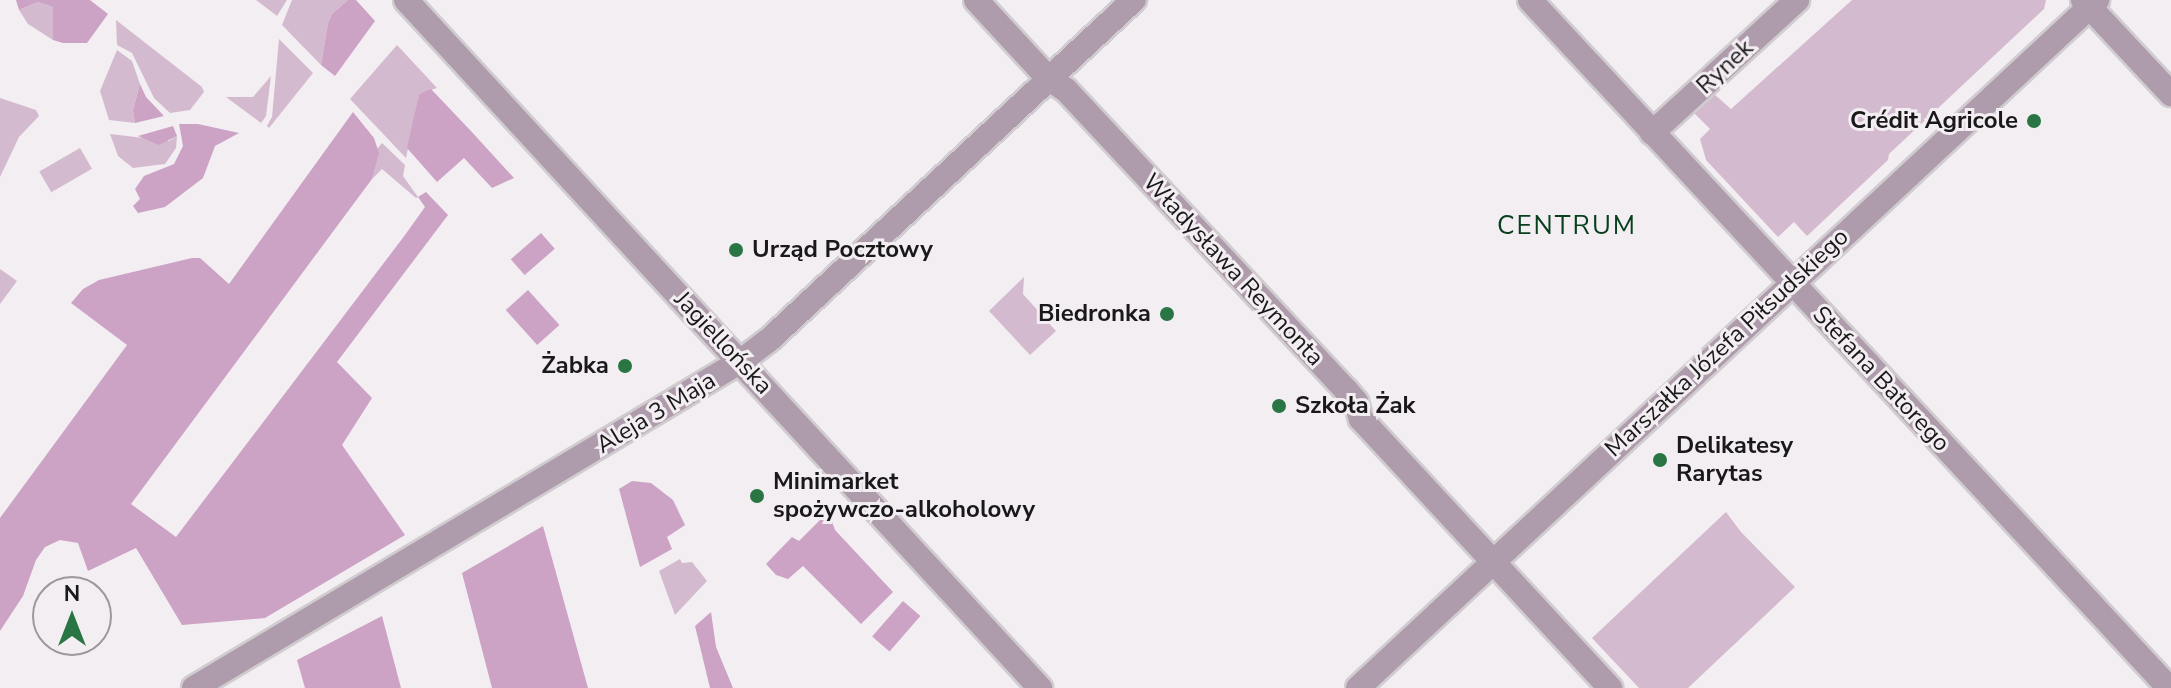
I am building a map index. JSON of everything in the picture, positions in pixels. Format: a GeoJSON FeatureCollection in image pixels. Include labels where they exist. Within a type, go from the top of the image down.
{"type":"FeatureCollection","features":[{"type":"Feature","properties":{"kind":"street","name":"Jagiellońska"},"geometry":{"type":"LineString","coordinates":[[406,0],[1040,688]]}},
{"type":"Feature","properties":{"kind":"street","name":"Władysława Reymonta"},"geometry":{"type":"LineString","coordinates":[[976,0],[1049,79],[1075,100],[1346,390],[1356,402],[1361,419],[1610,688]]}},
{"type":"Feature","properties":{"kind":"street","name":"Aleja 3 Maja"},"geometry":{"type":"LineString","coordinates":[[194,688],[741,361],[769,340],[1134,0]]}},
{"type":"Feature","properties":{"kind":"street","name":"Stefana Batorego"},"geometry":{"type":"LineString","coordinates":[[1530,0],[2169,688]]}},
{"type":"Feature","properties":{"kind":"street","name":"Rynek"},"geometry":{"type":"LineString","coordinates":[[1652,133],[1797,0]]}},
{"type":"Feature","properties":{"kind":"street"},"geometry":{"type":"LineString","coordinates":[[2090,2],[2171,94]]}},
{"type":"Feature","properties":{"kind":"street","name":"Marszałka Józefa Piłsudskiego"},"geometry":{"type":"LineString","coordinates":[[1358,688],[2090,2]]}},
{"type":"Feature","properties":{"kind":"shaded area"},"geometry":{"type":"Polygon","coordinates":[[[16,0],[90,0],[108,14],[87,43],[63,43],[53,40],[53,7],[38,2],[19,10],[16,0]]]}},
{"type":"Feature","properties":{"kind":"shaded area"},"geometry":{"type":"Polygon","coordinates":[[[256,0],[287,0],[277,16],[256,0]]]}},
{"type":"Feature","properties":{"kind":"shaded area"},"geometry":{"type":"Polygon","coordinates":[[[292,0],[348,0],[332,14],[328,23],[321,65],[282,25],[292,0]]]}},
{"type":"Feature","properties":{"kind":"shaded area"},"geometry":{"type":"Polygon","coordinates":[[[348,0],[356,0],[375,21],[335,76],[321,65],[328,23],[332,14],[348,0]]]}},
{"type":"Feature","properties":{"kind":"shaded area"},"geometry":{"type":"Polygon","coordinates":[[[1852,0],[2046,0],[2044,9],[1889,154],[1888,160],[1807,236],[1794,222],[1778,237],[1706,160],[1700,139],[1710,129],[1693,112],[1714,94],[1731,109],[1852,0]]]}},
{"type":"Feature","properties":{"kind":"shaded area"},"geometry":{"type":"Polygon","coordinates":[[[38,2],[53,7],[53,40],[28,24],[19,10],[38,2]]]}},
{"type":"Feature","properties":{"kind":"shaded area"},"geometry":{"type":"Polygon","coordinates":[[[116,20],[202,87],[204,92],[190,110],[170,113],[154,98],[132,53],[117,45],[116,20]]]}},
{"type":"Feature","properties":{"kind":"shaded area"},"geometry":{"type":"Polygon","coordinates":[[[279,39],[313,73],[269,128],[267,126],[272,117],[279,39]]]}},
{"type":"Feature","properties":{"kind":"shaded area"},"geometry":{"type":"Polygon","coordinates":[[[397,45],[437,88],[419,94],[406,158],[350,99],[397,45]]]}},
{"type":"Feature","properties":{"kind":"shaded area"},"geometry":{"type":"Polygon","coordinates":[[[117,50],[132,61],[140,84],[133,110],[135,123],[109,120],[100,91],[117,50]]]}},
{"type":"Feature","properties":{"kind":"shaded area"},"geometry":{"type":"Polygon","coordinates":[[[271,76],[266,116],[261,123],[226,97],[253,97],[271,76]]]}},
{"type":"Feature","properties":{"kind":"shaded area"},"geometry":{"type":"Polygon","coordinates":[[[140,84],[146,97],[164,116],[135,123],[133,110],[140,84]]]}},
{"type":"Feature","properties":{"kind":"shaded area"},"geometry":{"type":"Polygon","coordinates":[[[431,89],[514,178],[492,188],[464,158],[437,182],[407,148],[419,94],[431,89]]]}},
{"type":"Feature","properties":{"kind":"shaded area"},"geometry":{"type":"Polygon","coordinates":[[[0,98],[36,110],[39,116],[19,137],[0,177],[0,98]]]}},
{"type":"Feature","properties":{"kind":"shaded area"},"geometry":{"type":"Polygon","coordinates":[[[353,112],[374,138],[379,153],[372,179],[131,504],[176,537],[405,235],[425,207],[418,197],[426,192],[448,215],[337,362],[372,398],[342,445],[405,535],[265,618],[182,625],[136,548],[88,571],[78,543],[60,540],[45,547],[36,560],[23,596],[0,631],[0,518],[127,345],[71,303],[83,289],[99,280],[192,258],[200,258],[229,284],[353,112]]]}},
{"type":"Feature","properties":{"kind":"shaded area"},"geometry":{"type":"Polygon","coordinates":[[[179,124],[198,124],[239,133],[215,146],[203,178],[165,207],[138,213],[133,206],[140,199],[135,189],[144,176],[174,164],[183,146],[179,124]]]}},
{"type":"Feature","properties":{"kind":"shaded area"},"geometry":{"type":"Polygon","coordinates":[[[173,126],[177,136],[159,145],[138,136],[173,126]]]}},
{"type":"Feature","properties":{"kind":"shaded area"},"geometry":{"type":"Polygon","coordinates":[[[110,134],[169,141],[177,136],[176,148],[165,164],[133,168],[118,156],[110,134]]]}},
{"type":"Feature","properties":{"kind":"shaded area"},"geometry":{"type":"Polygon","coordinates":[[[382,143],[405,165],[403,176],[418,197],[382,169],[372,179],[377,149],[382,143]]]}},
{"type":"Feature","properties":{"kind":"shaded area"},"geometry":{"type":"Polygon","coordinates":[[[80,148],[92,169],[51,192],[39,172],[80,148]]]}},
{"type":"Feature","properties":{"kind":"shaded area"},"geometry":{"type":"Polygon","coordinates":[[[541,233],[555,249],[525,275],[511,259],[541,233]]]}},
{"type":"Feature","properties":{"kind":"shaded area"},"geometry":{"type":"Polygon","coordinates":[[[0,269],[17,281],[0,304],[0,269]]]}},
{"type":"Feature","properties":{"kind":"shaded area"},"geometry":{"type":"Polygon","coordinates":[[[1024,277],[1023,294],[1056,331],[1030,355],[989,311],[1024,277]]]}},
{"type":"Feature","properties":{"kind":"shaded area"},"geometry":{"type":"Polygon","coordinates":[[[528,290],[559,325],[537,345],[506,310],[528,290]]]}},
{"type":"Feature","properties":{"kind":"shaded area"},"geometry":{"type":"Polygon","coordinates":[[[632,481],[651,483],[673,500],[685,525],[667,537],[672,549],[640,567],[619,489],[632,481]]]}},
{"type":"Feature","properties":{"kind":"shaded area"},"geometry":{"type":"Polygon","coordinates":[[[1726,512],[1741,532],[1795,587],[1688,688],[1639,688],[1592,638],[1726,512]]]}},
{"type":"Feature","properties":{"kind":"shaded area"},"geometry":{"type":"Polygon","coordinates":[[[823,517],[832,522],[835,530],[893,592],[861,624],[803,566],[788,579],[776,575],[766,564],[792,537],[799,541],[823,517]]]}},
{"type":"Feature","properties":{"kind":"shaded area"},"geometry":{"type":"Polygon","coordinates":[[[543,526],[588,688],[492,688],[462,573],[543,526]]]}},
{"type":"Feature","properties":{"kind":"shaded area"},"geometry":{"type":"Polygon","coordinates":[[[680,559],[682,563],[692,562],[707,581],[675,615],[659,571],[680,559]]]}},
{"type":"Feature","properties":{"kind":"shaded area"},"geometry":{"type":"Polygon","coordinates":[[[903,601],[920,616],[890,652],[872,636],[903,601]]]}},
{"type":"Feature","properties":{"kind":"shaded area"},"geometry":{"type":"Polygon","coordinates":[[[711,612],[716,647],[733,688],[710,688],[695,626],[711,612]]]}},
{"type":"Feature","properties":{"kind":"shaded area"},"geometry":{"type":"Polygon","coordinates":[[[382,616],[401,688],[305,688],[297,660],[382,616]]]}},
{"type":"Feature","properties":{"kind":"place","name":"Crédit Agricole"},"geometry":{"type":"Point","coordinates":[2034,121]}},
{"type":"Feature","properties":{"kind":"place","name":"Urząd Pocztowy"},"geometry":{"type":"Point","coordinates":[736,250]}},
{"type":"Feature","properties":{"kind":"place","name":"Biedronka"},"geometry":{"type":"Point","coordinates":[1167,314]}},
{"type":"Feature","properties":{"kind":"place","name":"Żabka"},"geometry":{"type":"Point","coordinates":[625,366]}},
{"type":"Feature","properties":{"kind":"place","name":"Szkoła Żak"},"geometry":{"type":"Point","coordinates":[1279,406]}},
{"type":"Feature","properties":{"kind":"place","name":"Delikatesy Rarytas"},"geometry":{"type":"Point","coordinates":[1660,460]}},
{"type":"Feature","properties":{"kind":"place","name":"Minimarket spożywczo-alkoholowy"},"geometry":{"type":"Point","coordinates":[757,496]}},
{"type":"Feature","properties":{"kind":"district","name":"CENTRUM"},"geometry":{"type":"Point","coordinates":[1567,226]}}]}
